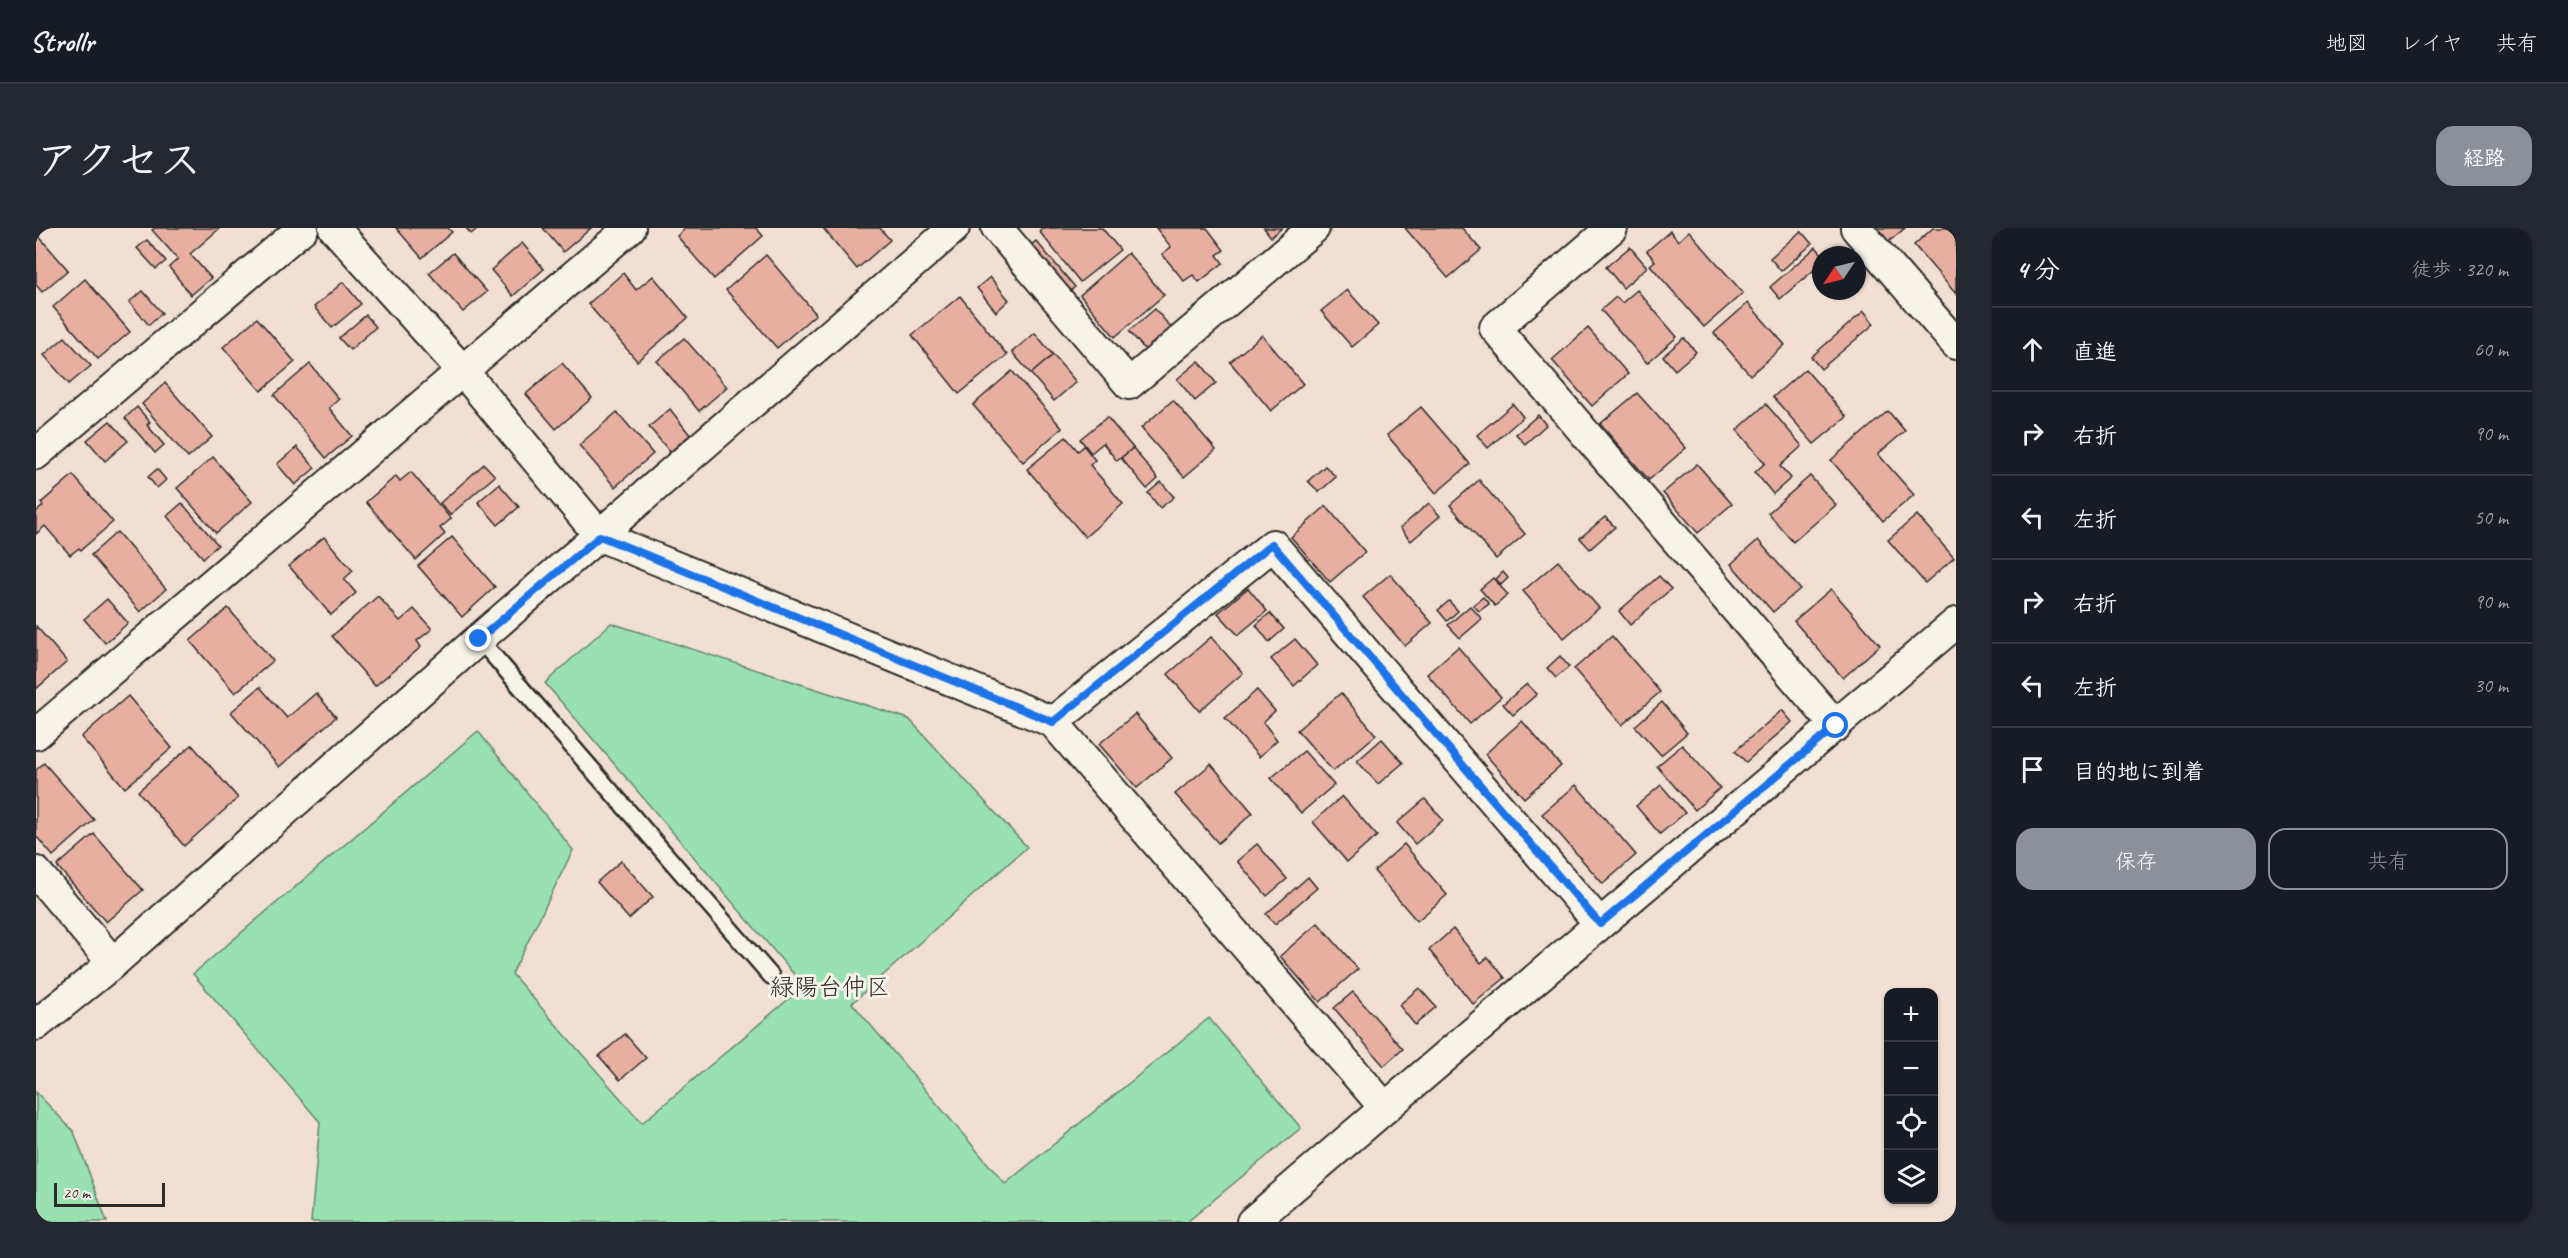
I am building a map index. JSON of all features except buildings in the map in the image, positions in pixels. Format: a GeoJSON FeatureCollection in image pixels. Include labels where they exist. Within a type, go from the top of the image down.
{"type":"FeatureCollection","features":[{"type":"Feature","properties":{"kind":"street"},"geometry":{"type":"LineString","coordinates":[[36,454],[303,228]]}},
{"type":"Feature","properties":{"kind":"street"},"geometry":{"type":"LineString","coordinates":[[334,228],[462,370],[600,536],[1053,722],[1386,1108]]}},
{"type":"Feature","properties":{"kind":"street"},"geometry":{"type":"LineString","coordinates":[[36,734],[630,228]]}},
{"type":"Feature","properties":{"kind":"street"},"geometry":{"type":"LineString","coordinates":[[36,1025],[113,963],[479,639],[954,228]]}},
{"type":"Feature","properties":{"kind":"street"},"geometry":{"type":"LineString","coordinates":[[997,228],[1129,384],[1314,228]]}},
{"type":"Feature","properties":{"kind":"street"},"geometry":{"type":"LineString","coordinates":[[1612,228],[1495,328],[1836,726]]}},
{"type":"Feature","properties":{"kind":"street"},"geometry":{"type":"LineString","coordinates":[[1856,228],[1956,344]]}},
{"type":"Feature","properties":{"kind":"street"},"geometry":{"type":"LineString","coordinates":[[1053,722],[1272,544],[1600,924]]}},
{"type":"Feature","properties":{"kind":"street"},"geometry":{"type":"LineString","coordinates":[[1252,1222],[1600,924],[1956,624]]}},
{"type":"Feature","properties":{"kind":"street"},"geometry":{"type":"LineString","coordinates":[[36,872],[113,963]]}},
{"type":"Feature","properties":{"kind":"lane"},"geometry":{"type":"LineString","coordinates":[[479,639],[771,976]]}},
{"type":"Feature","properties":{"kind":"green space"},"geometry":{"type":"Polygon","coordinates":[[[611,623],[909,719],[1027,847],[852,1003],[1005,1184],[1209,1018],[1301,1128],[1187,1222],[311,1222],[320,1122],[193,974],[478,731],[573,850],[512,974],[642,1123],[804,986],[545,683],[611,623]]]}},
{"type":"Feature","properties":{"kind":"green space"},"geometry":{"type":"Polygon","coordinates":[[[36,1092],[74,1132],[107,1222],[36,1222],[36,1092]]]}},
{"type":"Feature","properties":{"kind":"district","name":"緑陽台仲区"},"geometry":{"type":"Point","coordinates":[830,987]}},
{"type":"Feature","properties":{"kind":"route"},"geometry":{"type":"LineString","coordinates":[[479,639],[600,536],[1053,722],[1272,544],[1600,924],[1836,726]]}}]}
